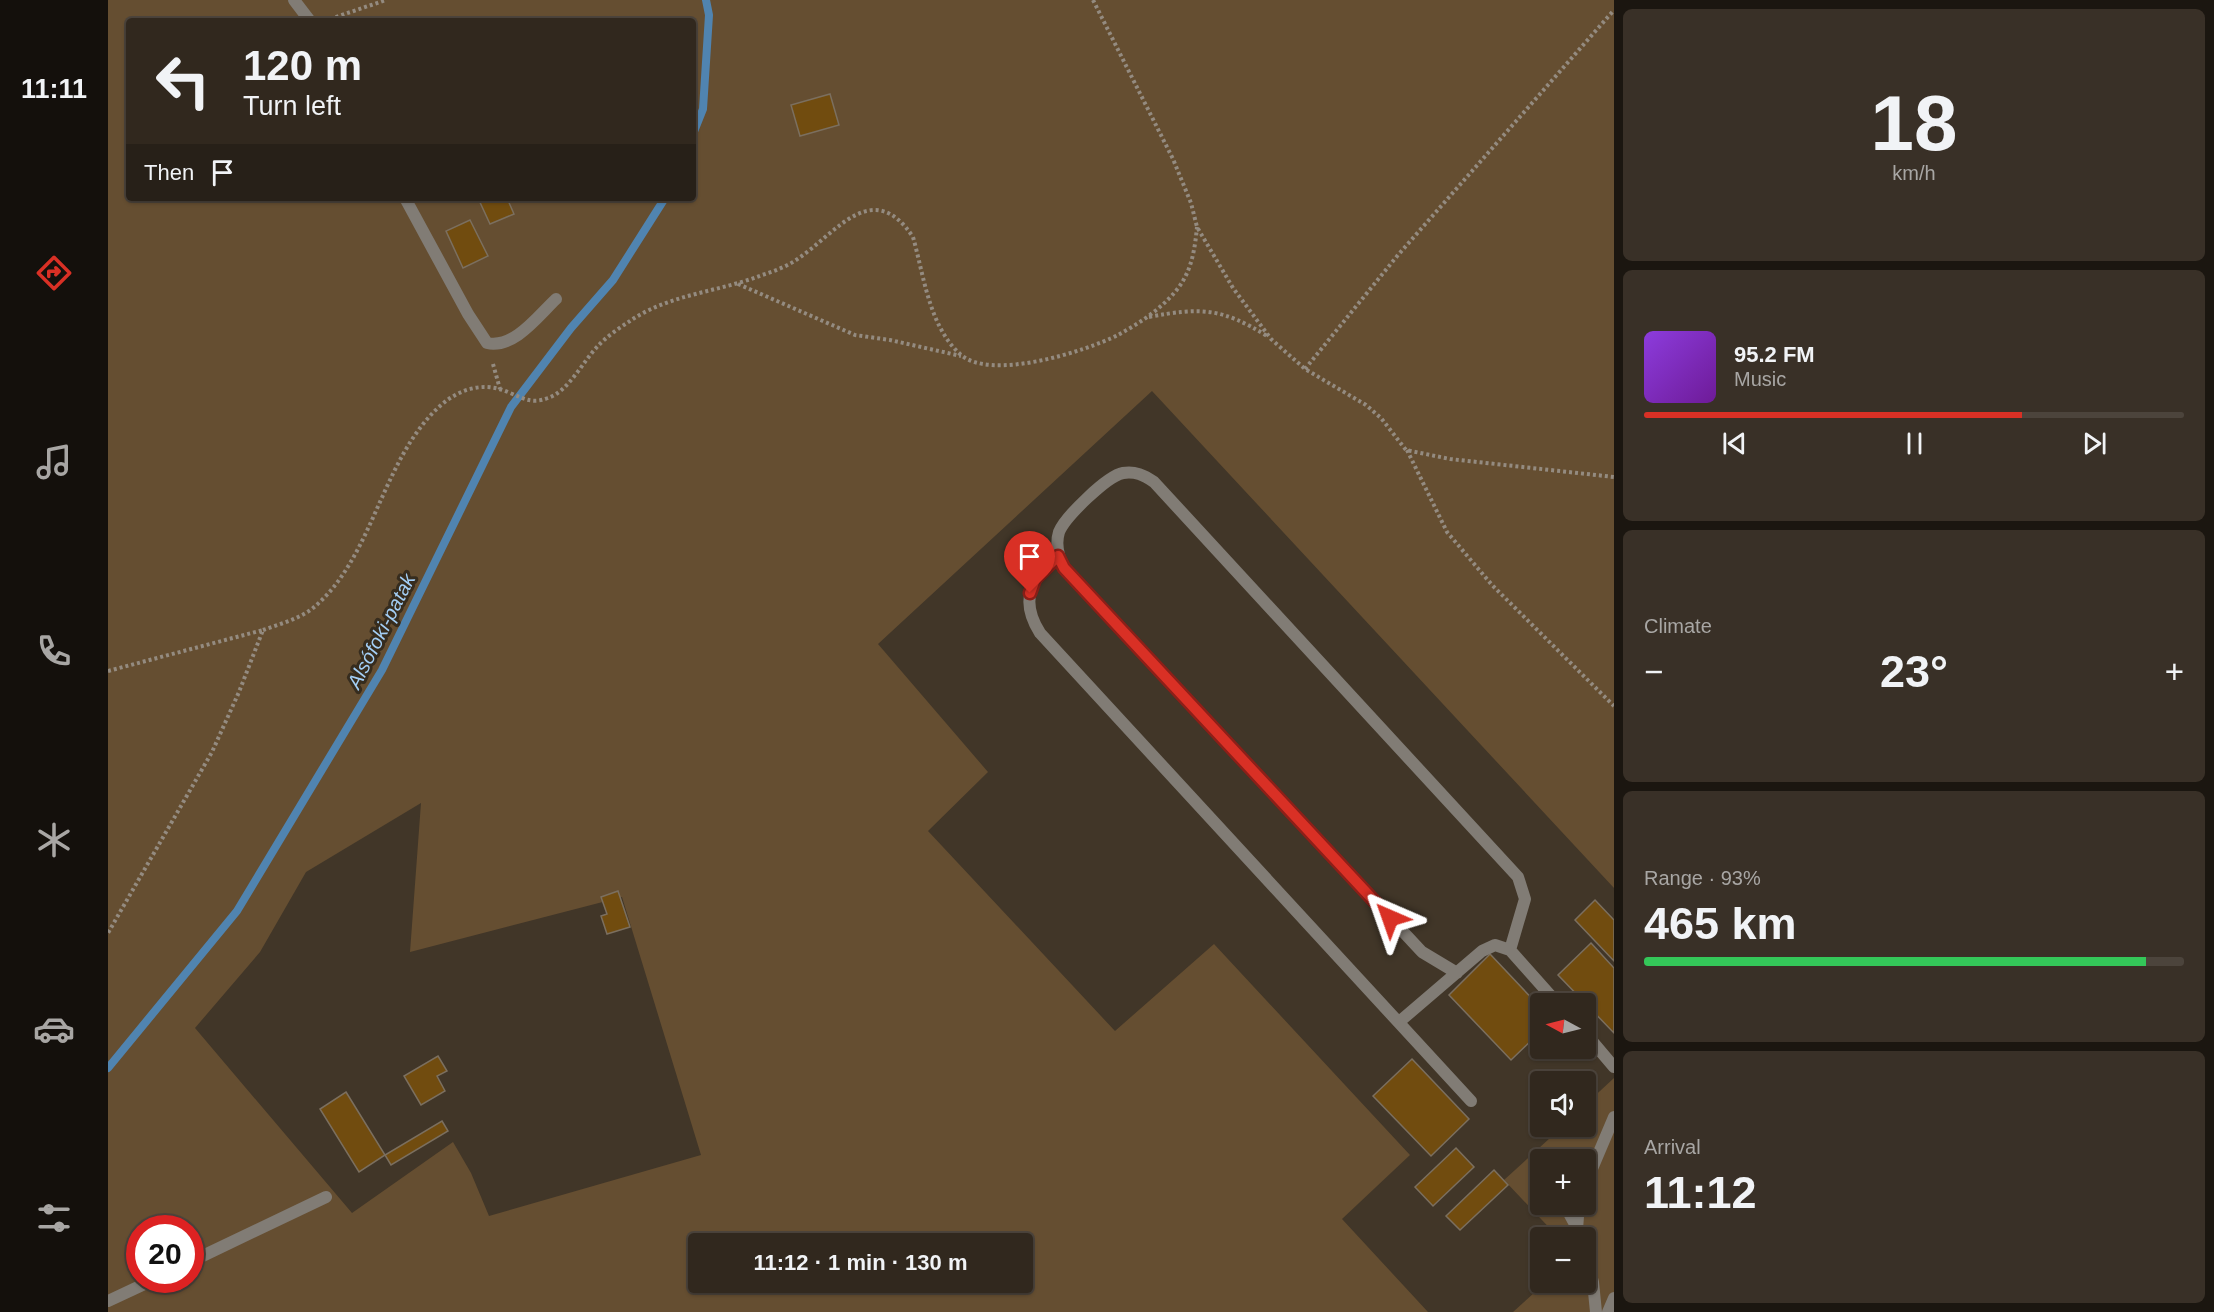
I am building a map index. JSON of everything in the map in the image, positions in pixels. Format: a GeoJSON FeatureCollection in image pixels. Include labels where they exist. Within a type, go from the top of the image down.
{"type":"FeatureCollection","features":[{"type":"Feature","properties":{"kind":"lane"},"geometry":{"type":"LineString","coordinates":[[294,0],[308,18]]}},
{"type":"Feature","properties":{"kind":"lane"},"geometry":{"type":"LineString","coordinates":[[407,201],[468,314],[487,343],[503,343],[516,337],[556,299]]}},
{"type":"Feature","properties":{"kind":"lane"},"geometry":{"type":"LineString","coordinates":[[1457,973],[1422,952],[1064,568],[1058,556],[1058,538],[1066,520],[1112,477],[1134,472],[1154,482],[1518,877],[1525,899],[1510,950]]}},
{"type":"Feature","properties":{"kind":"lane"},"geometry":{"type":"LineString","coordinates":[[1058,556],[1035,579],[1030,593],[1032,621],[1040,633],[1471,1101]]}},
{"type":"Feature","properties":{"kind":"lane"},"geometry":{"type":"LineString","coordinates":[[1399,1022],[1482,951],[1495,945],[1510,950],[1548,993]]}},
{"type":"Feature","properties":{"kind":"lane"},"geometry":{"type":"LineString","coordinates":[[1596,1046],[1614,1066]]}},
{"type":"Feature","properties":{"kind":"lane"},"geometry":{"type":"LineString","coordinates":[[1596,1159],[1614,1117]]}},
{"type":"Feature","properties":{"kind":"lane"},"geometry":{"type":"LineString","coordinates":[[204,1255],[326,1197]]}},
{"type":"Feature","properties":{"kind":"lane"},"geometry":{"type":"LineString","coordinates":[[108,1301],[126,1293]]}},
{"type":"Feature","properties":{"kind":"lane"},"geometry":{"type":"LineString","coordinates":[[1594,1293],[1596,1312]]}},
{"type":"Feature","properties":{"kind":"lane"},"geometry":{"type":"LineString","coordinates":[[1608,1312],[1614,1299]]}},
{"type":"Feature","properties":{"kind":"path"},"geometry":{"type":"LineString","coordinates":[[334,18],[386,0]]}},
{"type":"Feature","properties":{"kind":"path"},"geometry":{"type":"LineString","coordinates":[[1093,0],[1173,159],[1191,203],[1197,227],[1233,288],[1271,339]]}},
{"type":"Feature","properties":{"kind":"path"},"geometry":{"type":"LineString","coordinates":[[1305,369],[1398,255],[1614,10]]}},
{"type":"Feature","properties":{"kind":"path"},"geometry":{"type":"LineString","coordinates":[[108,671],[263,630],[312,609],[334,585],[353,555],[413,436],[429,416],[460,390],[479,386],[510,393],[525,401],[536,402],[551,398],[564,388],[599,344],[631,320],[662,304],[738,284],[798,260],[854,215],[874,209],[891,213],[912,237],[935,316],[943,334],[962,356]]}},
{"type":"Feature","properties":{"kind":"path"},"geometry":{"type":"LineString","coordinates":[[738,284],[855,335],[890,340],[996,364],[1027,363],[1083,348],[1117,335],[1149,317],[1179,288],[1195,251],[1197,227]]}},
{"type":"Feature","properties":{"kind":"path"},"geometry":{"type":"LineString","coordinates":[[1149,317],[1188,309],[1237,318],[1271,339],[1305,369],[1366,405],[1381,418],[1406,450],[1447,532],[1492,585],[1614,706]]}},
{"type":"Feature","properties":{"kind":"path"},"geometry":{"type":"LineString","coordinates":[[1406,450],[1450,459],[1614,477]]}},
{"type":"Feature","properties":{"kind":"path"},"geometry":{"type":"LineString","coordinates":[[108,933],[212,752],[263,630]]}},
{"type":"Feature","properties":{"kind":"shaded area"},"geometry":{"type":"Polygon","coordinates":[[[108,0],[1614,0],[1614,888],[1152,391],[878,644],[988,772],[928,831],[1115,1031],[1214,944],[1410,1155],[1342,1219],[1428,1312],[108,1312],[108,0]],[[421,803],[306,872],[260,952],[195,1028],[352,1213],[453,1142],[471,1173],[489,1216],[701,1155],[622,897],[410,952],[421,803]]]}},
{"type":"Feature","properties":{"kind":"shaded area"},"geometry":{"type":"Polygon","coordinates":[[[1614,1078],[1614,1312],[1513,1312],[1534,1293],[1596,1293],[1596,1227],[1549,1227],[1537,1215],[1596,1215],[1596,1149],[1538,1149],[1551,1137],[1596,1137],[1596,1095],[1614,1078]]]}},
{"type":"Feature","properties":{"kind":"shaded area"},"geometry":{"type":"Polygon","coordinates":[[[1530,1156],[1530,1207],[1504,1180],[1530,1156]]]}},
{"type":"Feature","properties":{"kind":"building"},"geometry":{"type":"Polygon","coordinates":[[[830,94],[839,125],[800,136],[791,105],[830,94]]]}},
{"type":"Feature","properties":{"kind":"building"},"geometry":{"type":"Polygon","coordinates":[[[479,201],[508,201],[514,214],[490,224],[479,201]]]}},
{"type":"Feature","properties":{"kind":"building"},"geometry":{"type":"Polygon","coordinates":[[[470,220],[488,256],[463,268],[446,231],[470,220]]]}},
{"type":"Feature","properties":{"kind":"building"},"geometry":{"type":"Polygon","coordinates":[[[618,891],[630,927],[607,934],[601,916],[607,914],[601,897],[618,891]]]}},
{"type":"Feature","properties":{"kind":"building"},"geometry":{"type":"Polygon","coordinates":[[[1595,900],[1614,920],[1614,961],[1575,920],[1595,900]]]}},
{"type":"Feature","properties":{"kind":"building"},"geometry":{"type":"Polygon","coordinates":[[[1591,943],[1614,968],[1614,1033],[1596,1014],[1596,993],[1575,993],[1558,975],[1591,943]]]}},
{"type":"Feature","properties":{"kind":"building"},"geometry":{"type":"Polygon","coordinates":[[[1490,954],[1530,996],[1530,1042],[1511,1060],[1449,995],[1490,954]]]}},
{"type":"Feature","properties":{"kind":"building"},"geometry":{"type":"Polygon","coordinates":[[[438,1056],[447,1071],[437,1076],[445,1091],[421,1105],[404,1076],[438,1056]]]}},
{"type":"Feature","properties":{"kind":"building"},"geometry":{"type":"Polygon","coordinates":[[[1412,1059],[1469,1119],[1431,1156],[1373,1096],[1412,1059]]]}},
{"type":"Feature","properties":{"kind":"building"},"geometry":{"type":"Polygon","coordinates":[[[346,1092],[385,1155],[359,1172],[320,1109],[346,1092]]]}},
{"type":"Feature","properties":{"kind":"building"},"geometry":{"type":"Polygon","coordinates":[[[442,1121],[448,1131],[391,1165],[385,1155],[442,1121]]]}},
{"type":"Feature","properties":{"kind":"building"},"geometry":{"type":"Polygon","coordinates":[[[1456,1148],[1474,1167],[1433,1206],[1415,1187],[1456,1148]]]}},
{"type":"Feature","properties":{"kind":"building"},"geometry":{"type":"Polygon","coordinates":[[[1494,1170],[1508,1185],[1460,1230],[1446,1216],[1494,1170]]]}},
{"type":"Feature","properties":{"kind":"waterway","name":"Alsófoki-patak"},"geometry":{"type":"LineString","coordinates":[[696,126],[703,109],[709,15],[706,0]]}},
{"type":"Feature","properties":{"kind":"waterway","name":"Alsófoki-patak"},"geometry":{"type":"LineString","coordinates":[[108,1068],[237,911],[382,670],[511,407],[571,328],[613,280],[663,201]]}},
{"type":"Feature","properties":{"kind":"route"},"geometry":{"type":"LineString","coordinates":[[1030,593],[1035,579],[1058,556],[1064,568],[1390,918]]}}]}
